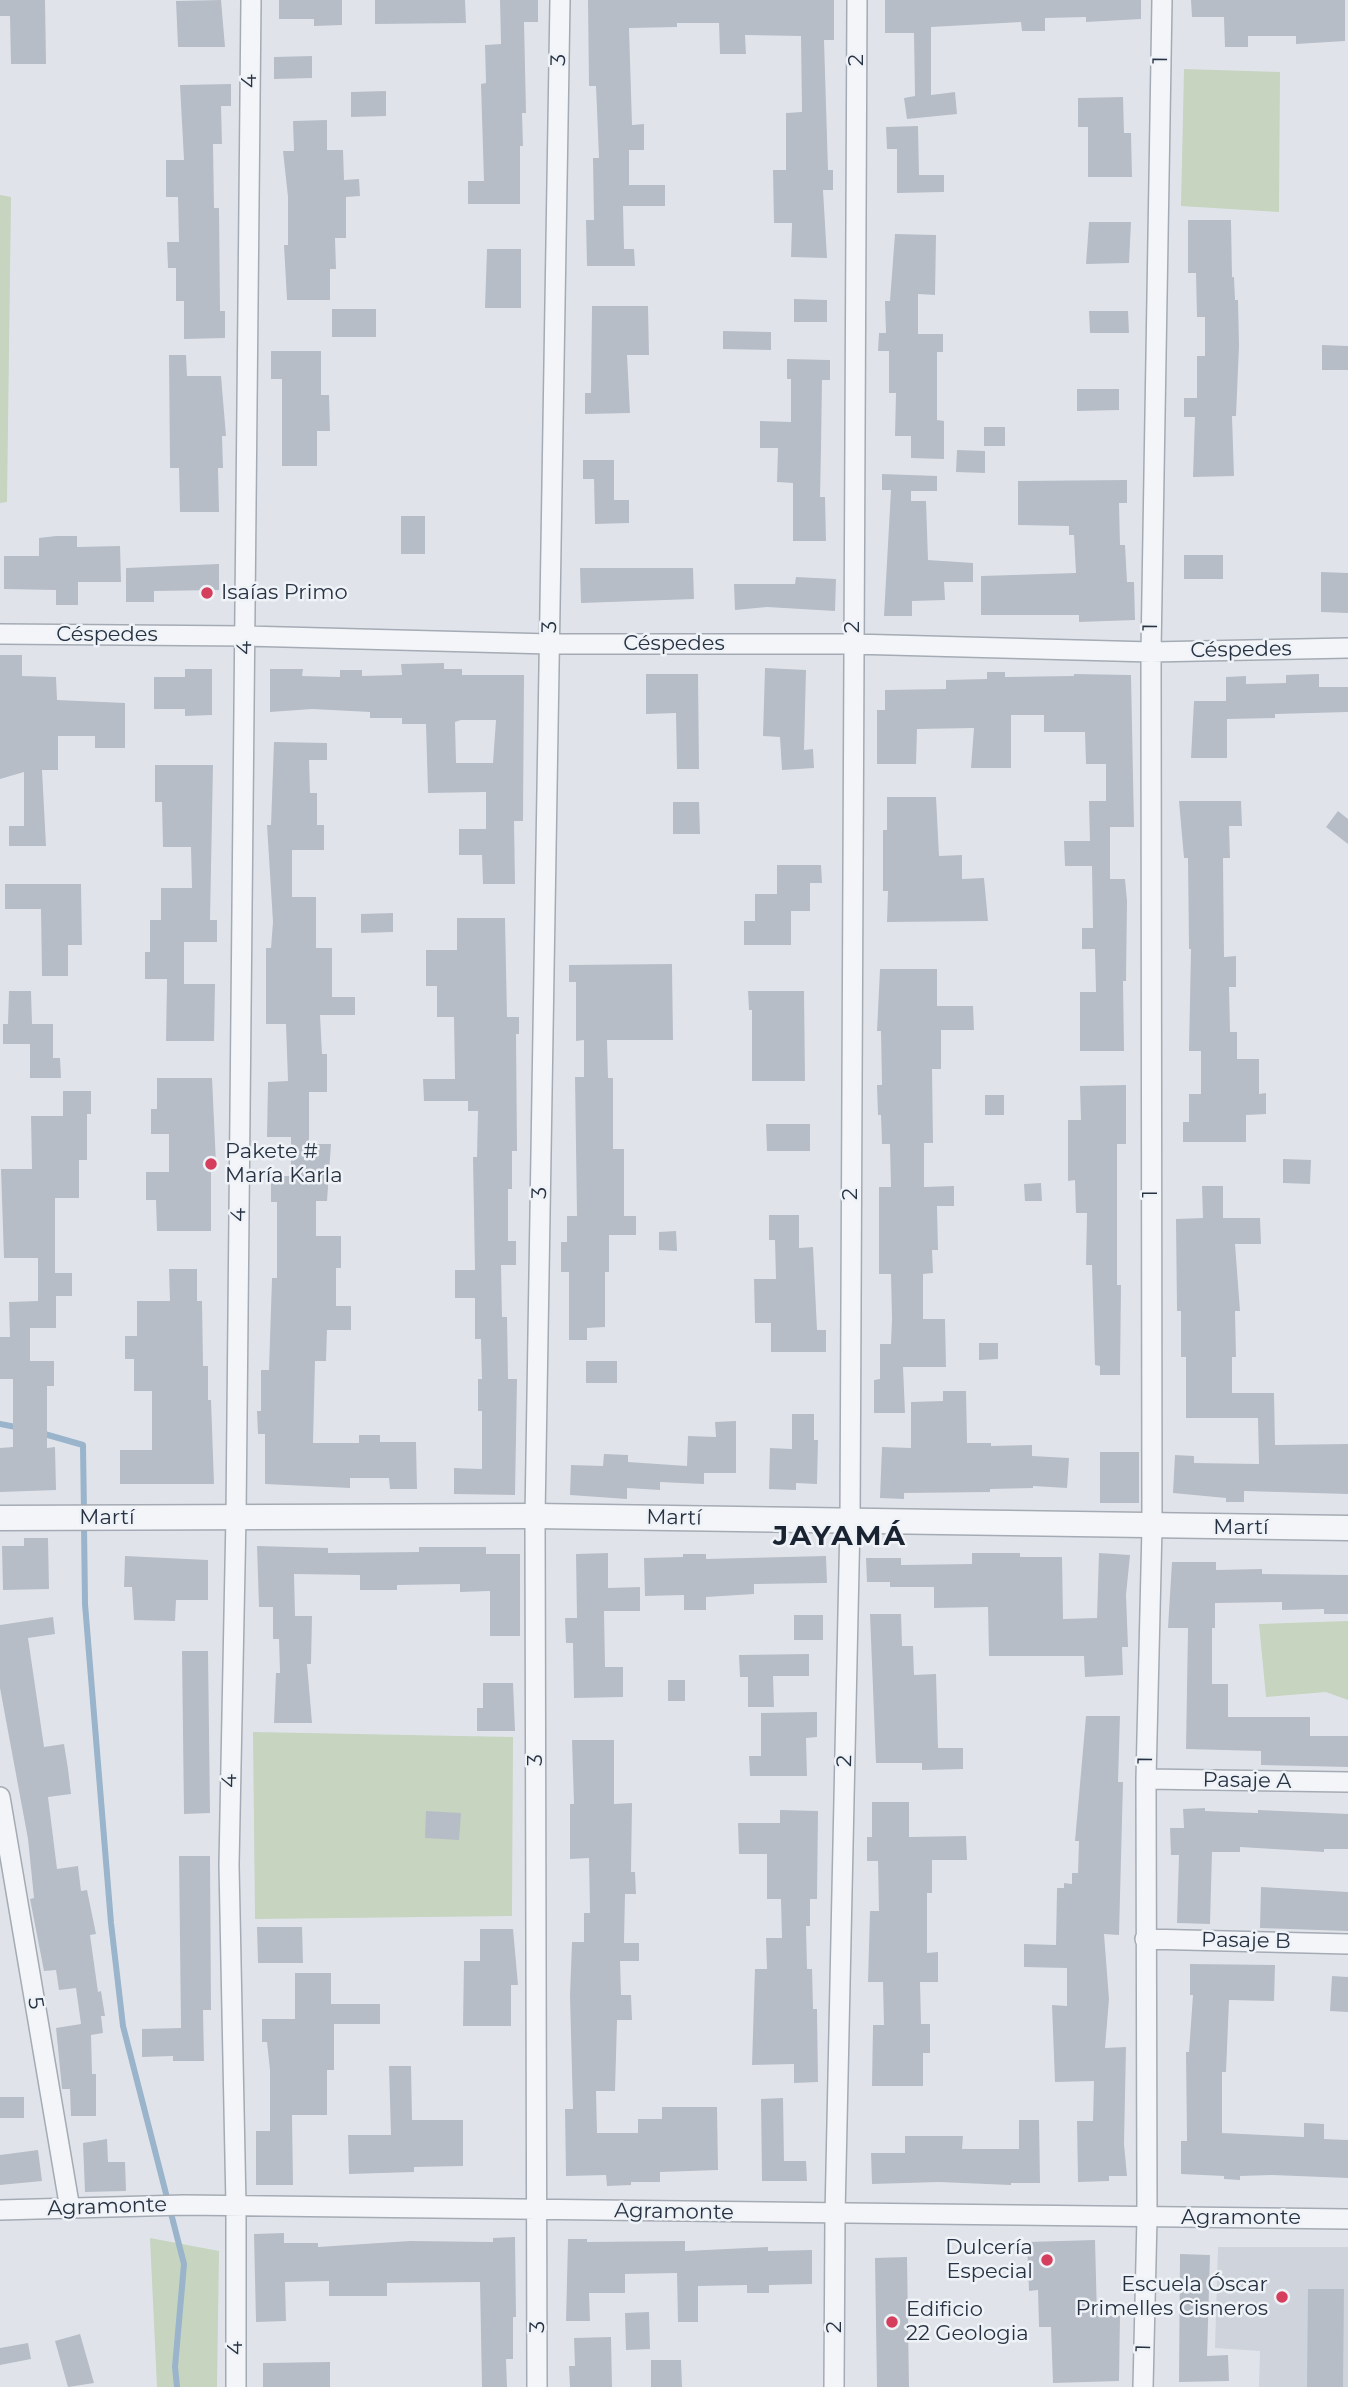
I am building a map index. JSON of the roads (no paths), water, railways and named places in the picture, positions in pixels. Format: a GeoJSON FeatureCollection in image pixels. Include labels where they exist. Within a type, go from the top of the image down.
{"type":"FeatureCollection","features":[{"type":"Feature","properties":{"kind":"street","name":"4"},"geometry":{"type":"LineString","coordinates":[[236,2387],[236,2206],[229,1866],[236,1516],[251,0]]}},
{"type":"Feature","properties":{"kind":"street","name":"3"},"geometry":{"type":"LineString","coordinates":[[537,2387],[539,2210],[535,1516],[560,0]]}},
{"type":"Feature","properties":{"kind":"street","name":"2"},"geometry":{"type":"LineString","coordinates":[[834,2387],[835,2215],[850,1521],[857,0]]}},
{"type":"Feature","properties":{"kind":"street","name":"1"},"geometry":{"type":"LineString","coordinates":[[1143,2387],[1147,2218],[1146,1779],[1152,1527],[1151,652],[1162,0]]}},
{"type":"Feature","properties":{"kind":"street","name":"Céspedes"},"geometry":{"type":"LineString","coordinates":[[0,634],[246,636],[550,644],[853,644],[1151,652],[1348,648]]}},
{"type":"Feature","properties":{"kind":"street","name":"Martí"},"geometry":{"type":"LineString","coordinates":[[0,1518],[535,1516],[1348,1528]]}},
{"type":"Feature","properties":{"kind":"street","name":"Pasaje A"},"geometry":{"type":"LineString","coordinates":[[1146,1779],[1348,1782]]}},
{"type":"Feature","properties":{"kind":"street","name":"5"},"geometry":{"type":"LineString","coordinates":[[0,1797],[70,2209]]}},
{"type":"Feature","properties":{"kind":"street","name":"Pasaje B"},"geometry":{"type":"LineString","coordinates":[[1145,1939],[1348,1944]]}},
{"type":"Feature","properties":{"kind":"street","name":"Agramonte"},"geometry":{"type":"LineString","coordinates":[[0,2210],[184,2205],[835,2215],[1348,2219]]}},
{"type":"Feature","properties":{"kind":"waterway"},"geometry":{"type":"LineString","coordinates":[[0,1424],[21,1428]]}},
{"type":"Feature","properties":{"kind":"waterway"},"geometry":{"type":"LineString","coordinates":[[41,1433],[83,1445],[84,1513]]}},
{"type":"Feature","properties":{"kind":"waterway"},"geometry":{"type":"LineString","coordinates":[[84,1524],[85,1604],[111,1923],[123,2026],[184,2264],[175,2367],[177,2387]]}},
{"type":"Feature","properties":{"kind":"place","name":"Isaías Primo"},"geometry":{"type":"Point","coordinates":[207,593]}},
{"type":"Feature","properties":{"kind":"place","name":"Pakete # María Karla"},"geometry":{"type":"Point","coordinates":[211,1164]}},
{"type":"Feature","properties":{"kind":"place","name":"Dulcería Especial"},"geometry":{"type":"Point","coordinates":[1047,2260]}},
{"type":"Feature","properties":{"kind":"place","name":"Escuela Óscar Primelles Cisneros"},"geometry":{"type":"Point","coordinates":[1282,2297]}},
{"type":"Feature","properties":{"kind":"place","name":"Edificio 22 Geologia"},"geometry":{"type":"Point","coordinates":[892,2322]}},
{"type":"Feature","properties":{"kind":"district","name":"JAYAMÁ"},"geometry":{"type":"Point","coordinates":[840,1537]}}]}
